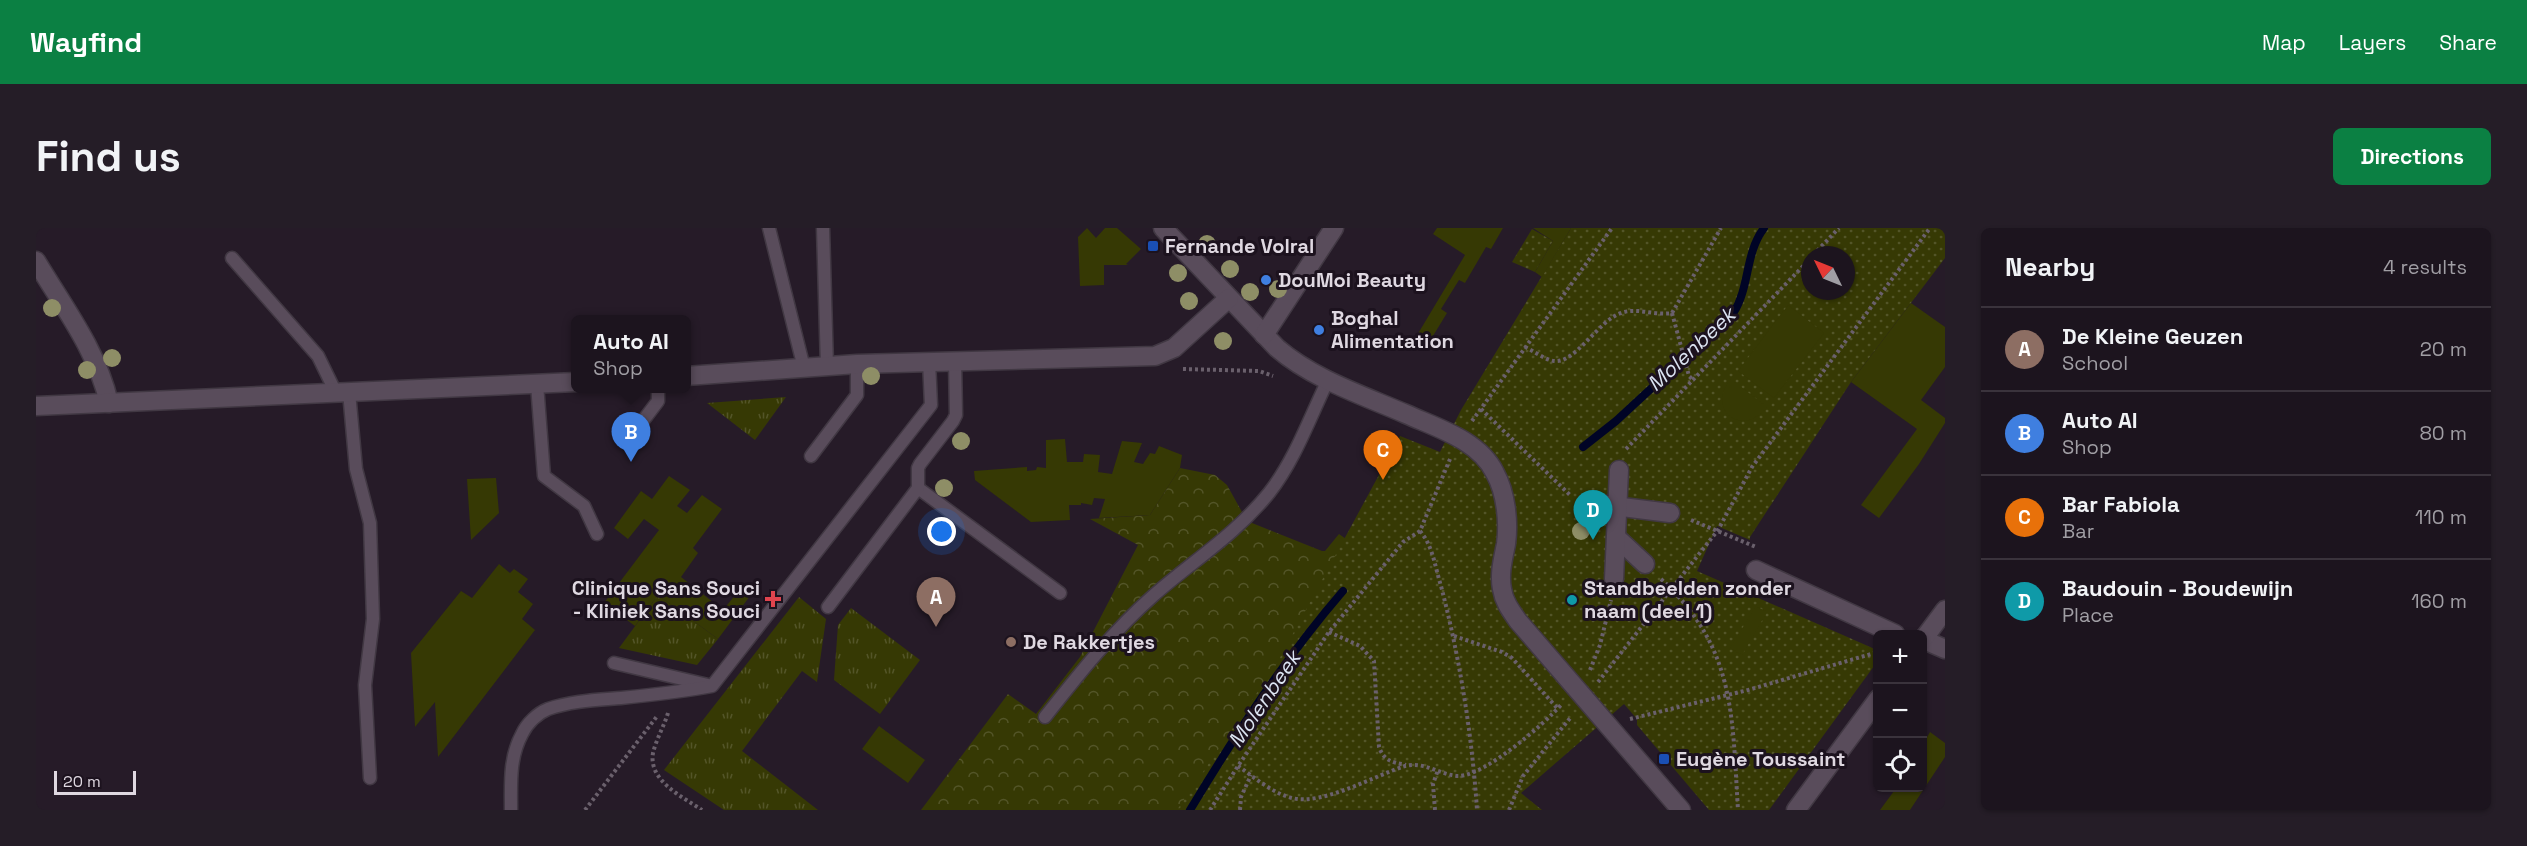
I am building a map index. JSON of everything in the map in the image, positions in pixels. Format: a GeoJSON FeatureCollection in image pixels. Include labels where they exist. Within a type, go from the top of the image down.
{"type":"FeatureCollection","features":[{"type":"Feature","properties":{"kind":"street"},"geometry":{"type":"LineString","coordinates":[[1163,228],[1264,335],[1290,359],[1329,380],[1452,435],[1475,449],[1495,472],[1504,501],[1507,520],[1501,578],[1506,604],[1518,621],[1681,810]]}},
{"type":"Feature","properties":{"kind":"street"},"geometry":{"type":"LineString","coordinates":[[1264,335],[1334,228]]}},
{"type":"Feature","properties":{"kind":"street"},"geometry":{"type":"LineString","coordinates":[[36,261],[94,358],[104,379],[109,403]]}},
{"type":"Feature","properties":{"kind":"street"},"geometry":{"type":"LineString","coordinates":[[691,376],[857,364],[1155,356],[1174,348],[1229,298]]}},
{"type":"Feature","properties":{"kind":"street"},"geometry":{"type":"LineString","coordinates":[[36,406],[571,382]]}},
{"type":"Feature","properties":{"kind":"street"},"geometry":{"type":"LineString","coordinates":[[1614,579],[1619,463]]}},
{"type":"Feature","properties":{"kind":"street"},"geometry":{"type":"LineString","coordinates":[[1583,502],[1670,513]]}},
{"type":"Feature","properties":{"kind":"street"},"geometry":{"type":"LineString","coordinates":[[1616,537],[1645,564]]}},
{"type":"Feature","properties":{"kind":"street"},"geometry":{"type":"LineString","coordinates":[[1756,570],[1886,630]]}},
{"type":"Feature","properties":{"kind":"street"},"geometry":{"type":"LineString","coordinates":[[1927,635],[1945,610]]}},
{"type":"Feature","properties":{"kind":"street"},"geometry":{"type":"LineString","coordinates":[[1927,642],[1945,649]]}},
{"type":"Feature","properties":{"kind":"street"},"geometry":{"type":"LineString","coordinates":[[1796,810],[1873,706]]}},
{"type":"Feature","properties":{"kind":"lane"},"geometry":{"type":"LineString","coordinates":[[769,228],[804,368]]}},
{"type":"Feature","properties":{"kind":"lane"},"geometry":{"type":"LineString","coordinates":[[823,228],[827,366]]}},
{"type":"Feature","properties":{"kind":"lane"},"geometry":{"type":"LineString","coordinates":[[232,258],[318,356],[342,392],[356,469],[370,523],[374,619],[365,685],[370,778]]}},
{"type":"Feature","properties":{"kind":"lane"},"geometry":{"type":"LineString","coordinates":[[828,607],[918,488],[918,468],[956,415],[955,361]]}},
{"type":"Feature","properties":{"kind":"lane"},"geometry":{"type":"LineString","coordinates":[[511,810],[511,769],[515,749],[522,731],[546,710],[573,703],[675,693],[712,686],[931,405],[930,362]]}},
{"type":"Feature","properties":{"kind":"lane"},"geometry":{"type":"LineString","coordinates":[[811,456],[857,395],[857,364]]}},
{"type":"Feature","properties":{"kind":"lane"},"geometry":{"type":"LineString","coordinates":[[1045,717],[1104,645],[1153,596],[1235,530],[1267,495],[1286,466],[1329,380]]}},
{"type":"Feature","properties":{"kind":"lane"},"geometry":{"type":"LineString","coordinates":[[537,384],[544,476],[584,506],[597,534]]}},
{"type":"Feature","properties":{"kind":"lane"},"geometry":{"type":"LineString","coordinates":[[636,430],[658,401],[658,393]]}},
{"type":"Feature","properties":{"kind":"lane"},"geometry":{"type":"LineString","coordinates":[[918,488],[1060,593]]}},
{"type":"Feature","properties":{"kind":"lane"},"geometry":{"type":"LineString","coordinates":[[614,663],[712,686]]}},
{"type":"Feature","properties":{"kind":"path"},"geometry":{"type":"LineString","coordinates":[[1469,425],[1612,228]]}},
{"type":"Feature","properties":{"kind":"path"},"geometry":{"type":"LineString","coordinates":[[1694,381],[1689,376],[1672,313],[1721,228]]}},
{"type":"Feature","properties":{"kind":"path"},"geometry":{"type":"LineString","coordinates":[[1822,246],[1839,228]]}},
{"type":"Feature","properties":{"kind":"path"},"geometry":{"type":"LineString","coordinates":[[1509,810],[1523,776],[1718,530],[1752,467],[1930,228]]}},
{"type":"Feature","properties":{"kind":"path"},"geometry":{"type":"LineString","coordinates":[[1619,463],[1801,268]]}},
{"type":"Feature","properties":{"kind":"path"},"geometry":{"type":"LineString","coordinates":[[1525,346],[1551,362],[1559,362],[1568,357],[1610,318],[1620,313],[1630,311],[1672,313]]}},
{"type":"Feature","properties":{"kind":"path"},"geometry":{"type":"LineString","coordinates":[[1179,369],[1259,371],[1278,377]]}},
{"type":"Feature","properties":{"kind":"path"},"geometry":{"type":"LineString","coordinates":[[1481,409],[1583,502]]}},
{"type":"Feature","properties":{"kind":"path"},"geometry":{"type":"LineString","coordinates":[[1210,810],[1329,632],[1403,542],[1420,531],[1453,453]]}},
{"type":"Feature","properties":{"kind":"path"},"geometry":{"type":"LineString","coordinates":[[1670,513],[1718,530],[1764,551],[1756,570]]}},
{"type":"Feature","properties":{"kind":"path"},"geometry":{"type":"LineString","coordinates":[[1420,531],[1430,546],[1454,636],[1474,772],[1477,810]]}},
{"type":"Feature","properties":{"kind":"path"},"geometry":{"type":"LineString","coordinates":[[1645,564],[1691,610],[1706,633],[1723,670],[1732,717],[1738,810]]}},
{"type":"Feature","properties":{"kind":"path"},"geometry":{"type":"LineString","coordinates":[[1586,676],[1600,645],[1614,579]]}},
{"type":"Feature","properties":{"kind":"path"},"geometry":{"type":"LineString","coordinates":[[1329,632],[1360,646],[1374,661],[1379,747],[1382,756],[1392,762],[1427,766],[1461,776],[1474,772],[1540,727],[1566,700]]}},
{"type":"Feature","properties":{"kind":"path"},"geometry":{"type":"LineString","coordinates":[[1454,636],[1502,652],[1512,658],[1558,709]]}},
{"type":"Feature","properties":{"kind":"path"},"geometry":{"type":"LineString","coordinates":[[1626,719],[1728,694],[1873,653]]}},
{"type":"Feature","properties":{"kind":"path"},"geometry":{"type":"LineString","coordinates":[[585,810],[675,693]]}},
{"type":"Feature","properties":{"kind":"path"},"geometry":{"type":"LineString","coordinates":[[675,693],[653,753],[653,766],[658,777],[668,786],[702,810]]}},
{"type":"Feature","properties":{"kind":"path"},"geometry":{"type":"LineString","coordinates":[[1238,766],[1272,790],[1293,799],[1315,799],[1408,765]]}},
{"type":"Feature","properties":{"kind":"path"},"geometry":{"type":"LineString","coordinates":[[1435,810],[1433,784],[1437,770]]}},
{"type":"Feature","properties":{"kind":"path"},"geometry":{"type":"LineString","coordinates":[[1240,810],[1241,797],[1251,775]]}},
{"type":"Feature","properties":{"kind":"green space"},"geometry":{"type":"Polygon","coordinates":[[[1087,228],[1096,238],[1105,228],[1117,228],[1141,249],[1126,264],[1128,265],[1104,265],[1104,285],[1080,286],[1078,237],[1087,228]]]}},
{"type":"Feature","properties":{"kind":"green space"},"geometry":{"type":"Polygon","coordinates":[[[1437,228],[1503,228],[1491,249],[1486,247],[1465,283],[1459,280],[1441,309],[1447,313],[1425,349],[1413,342],[1465,255],[1433,234],[1437,228]]]}},
{"type":"Feature","properties":{"kind":"green space"},"geometry":{"type":"Polygon","coordinates":[[[1533,228],[1571,228],[1542,277],[1535,272],[1553,241],[1533,228]]]}},
{"type":"Feature","properties":{"kind":"green space"},"geometry":{"type":"Polygon","coordinates":[[[1571,228],[1945,228],[1945,258],[1851,382],[1750,540],[1717,526],[1697,571],[1873,648],[1873,667],[1769,810],[1709,810],[1637,725],[1637,719],[1624,704],[1521,793],[1542,810],[1177,810],[1276,665],[1400,436],[1440,452],[1461,410],[1571,228]]]}},
{"type":"Feature","properties":{"kind":"green space"},"geometry":{"type":"Polygon","coordinates":[[[1532,229],[1553,241],[1535,272],[1512,262],[1532,229]]]}},
{"type":"Feature","properties":{"kind":"green space"},"geometry":{"type":"Polygon","coordinates":[[[1911,303],[1945,327],[1945,367],[1921,400],[1945,418],[1945,423],[1919,464],[1879,518],[1861,505],[1917,429],[1851,382],[1911,303]]]}},
{"type":"Feature","properties":{"kind":"green space"},"geometry":{"type":"Polygon","coordinates":[[[1788,305],[1824,333],[1774,398],[1738,371],[1788,305]]]}},
{"type":"Feature","properties":{"kind":"green space"},"geometry":{"type":"Polygon","coordinates":[[[1731,379],[1767,407],[1757,416],[1747,420],[1738,420],[1730,416],[1724,409],[1722,401],[1724,390],[1731,379]]]}},
{"type":"Feature","properties":{"kind":"green space"},"geometry":{"type":"Polygon","coordinates":[[[786,397],[755,440],[707,403],[786,397]]]}},
{"type":"Feature","properties":{"kind":"green space"},"geometry":{"type":"Polygon","coordinates":[[[1065,439],[1067,462],[1083,462],[1084,454],[1100,455],[1098,472],[1112,474],[1122,441],[1142,443],[1134,462],[1143,464],[1150,453],[1155,454],[1159,446],[1182,455],[1180,468],[1150,515],[1099,518],[1105,499],[1094,498],[1092,505],[1081,503],[1081,505],[1069,505],[1070,520],[1031,522],[975,480],[974,471],[1027,467],[1027,471],[1036,470],[1037,467],[1046,468],[1046,440],[1065,439]]]}},
{"type":"Feature","properties":{"kind":"green space"},"geometry":{"type":"Polygon","coordinates":[[[1180,468],[1215,475],[1227,485],[1247,521],[1322,551],[1325,551],[1339,534],[1360,549],[1182,810],[921,810],[1008,694],[1036,714],[1080,657],[1138,545],[1090,519],[1150,515],[1180,468]]]}},
{"type":"Feature","properties":{"kind":"green space"},"geometry":{"type":"Polygon","coordinates":[[[669,476],[690,490],[677,506],[687,513],[702,495],[722,509],[693,548],[698,553],[681,577],[723,610],[741,588],[750,596],[718,639],[658,595],[635,626],[604,603],[659,530],[644,519],[628,539],[614,528],[641,491],[652,499],[669,476]]]}},
{"type":"Feature","properties":{"kind":"green space"},"geometry":{"type":"Polygon","coordinates":[[[496,478],[499,513],[471,540],[467,479],[496,478]]]}},
{"type":"Feature","properties":{"kind":"green space"},"geometry":{"type":"Polygon","coordinates":[[[499,564],[510,573],[514,569],[528,579],[518,592],[533,604],[522,619],[535,630],[438,757],[435,702],[415,727],[411,653],[461,591],[472,598],[499,564]]]}},
{"type":"Feature","properties":{"kind":"green space"},"geometry":{"type":"Polygon","coordinates":[[[658,595],[718,639],[697,665],[619,648],[658,595]]]}},
{"type":"Feature","properties":{"kind":"green space"},"geometry":{"type":"Polygon","coordinates":[[[799,597],[826,619],[817,682],[802,671],[742,751],[818,810],[724,810],[664,770],[799,597]]]}},
{"type":"Feature","properties":{"kind":"green space"},"geometry":{"type":"Polygon","coordinates":[[[1756,606],[1767,612],[1742,655],[1730,648],[1756,606]]]}},
{"type":"Feature","properties":{"kind":"green space"},"geometry":{"type":"Polygon","coordinates":[[[851,608],[920,660],[880,714],[834,680],[838,625],[851,608]]]}},
{"type":"Feature","properties":{"kind":"green space"},"geometry":{"type":"Polygon","coordinates":[[[879,726],[925,760],[908,783],[862,749],[879,726]]]}},
{"type":"Feature","properties":{"kind":"green space"},"geometry":{"type":"Polygon","coordinates":[[[1930,732],[1945,743],[1945,757],[1927,784],[1927,738],[1930,732]]]}},
{"type":"Feature","properties":{"kind":"green space"},"geometry":{"type":"Polygon","coordinates":[[[1893,792],[1922,792],[1910,810],[1880,810],[1893,792]]]}},
{"type":"Feature","properties":{"kind":"waterway","name":"Molenbeek"},"geometry":{"type":"LineString","coordinates":[[1583,447],[1616,421],[1734,312],[1743,291],[1750,259],[1764,228]]}},
{"type":"Feature","properties":{"kind":"waterway","name":"Molenbeek"},"geometry":{"type":"LineString","coordinates":[[1190,810],[1262,697],[1343,591]]}},
{"type":"Feature","properties":{"kind":"place","name":"Fernande Volral"},"geometry":{"type":"Point","coordinates":[1153,246]}},
{"type":"Feature","properties":{"kind":"place","name":"DouMoi Beauty"},"geometry":{"type":"Point","coordinates":[1266,280]}},
{"type":"Feature","properties":{"kind":"place","name":"Boghal Alimentation"},"geometry":{"type":"Point","coordinates":[1319,330]}},
{"type":"Feature","properties":{"kind":"place","name":"Auto AI"},"geometry":{"type":"Point","coordinates":[631,462]}},
{"type":"Feature","properties":{"kind":"place","name":"Bar Fabiola"},"geometry":{"type":"Point","coordinates":[1383,480]}},
{"type":"Feature","properties":{"kind":"place","name":"Baudouin - Boudewijn"},"geometry":{"type":"Point","coordinates":[1593,540]}},
{"type":"Feature","properties":{"kind":"place","name":"Clinique Sans Souci - Kliniek Sans Souci"},"geometry":{"type":"Point","coordinates":[773,599]}},
{"type":"Feature","properties":{"kind":"place","name":"Standbeelden zonder naam (deel 1)"},"geometry":{"type":"Point","coordinates":[1572,600]}},
{"type":"Feature","properties":{"kind":"place","name":"De Kleine Geuzen"},"geometry":{"type":"Point","coordinates":[936,627]}},
{"type":"Feature","properties":{"kind":"place","name":"De Rakkertjes"},"geometry":{"type":"Point","coordinates":[1011,642]}},
{"type":"Feature","properties":{"kind":"place","name":"Eugène Toussaint"},"geometry":{"type":"Point","coordinates":[1664,759]}}]}
